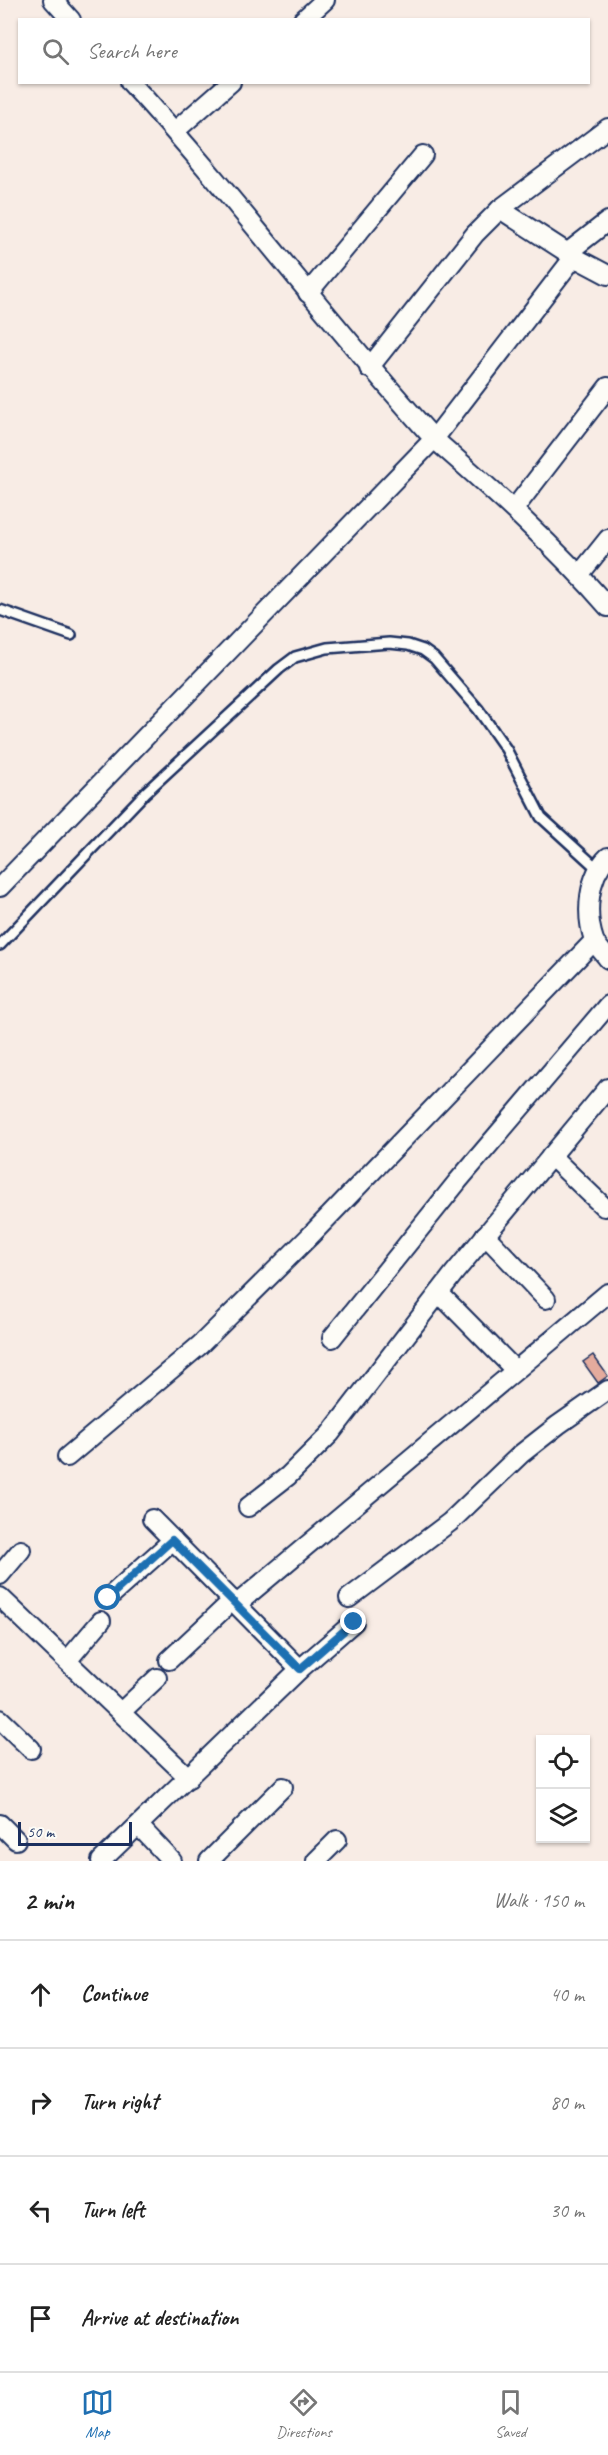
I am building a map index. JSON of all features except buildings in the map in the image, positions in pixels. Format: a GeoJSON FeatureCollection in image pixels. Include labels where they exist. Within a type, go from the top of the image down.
{"type":"FeatureCollection","features":[{"type":"Feature","properties":{"kind":"street"},"geometry":{"type":"LineString","coordinates":[[53,0],[69,18]]}},
{"type":"Feature","properties":{"kind":"street"},"geometry":{"type":"LineString","coordinates":[[305,18],[325,0]]}},
{"type":"Feature","properties":{"kind":"street"},"geometry":{"type":"LineString","coordinates":[[132,84],[175,131],[369,368],[434,439],[514,509],[580,574],[608,607]]}},
{"type":"Feature","properties":{"kind":"street"},"geometry":{"type":"LineString","coordinates":[[175,131],[229,84]]}},
{"type":"Feature","properties":{"kind":"street"},"geometry":{"type":"LineString","coordinates":[[369,368],[475,234],[500,209],[608,128]]}},
{"type":"Feature","properties":{"kind":"street"},"geometry":{"type":"LineString","coordinates":[[308,293],[423,155]]}},
{"type":"Feature","properties":{"kind":"street"},"geometry":{"type":"LineString","coordinates":[[500,209],[571,255],[608,275]]}},
{"type":"Feature","properties":{"kind":"street"},"geometry":{"type":"LineString","coordinates":[[0,887],[434,439],[571,255],[608,221]]}},
{"type":"Feature","properties":{"kind":"street"},"geometry":{"type":"LineString","coordinates":[[514,509],[608,387]]}},
{"type":"Feature","properties":{"kind":"street"},"geometry":{"type":"LineString","coordinates":[[580,574],[608,539]]}},
{"type":"Feature","properties":{"kind":"street"},"geometry":{"type":"LineString","coordinates":[[604,863],[591,890],[590,908],[594,941],[608,959]]}},
{"type":"Feature","properties":{"kind":"street"},"geometry":{"type":"LineString","coordinates":[[67,1457],[208,1337],[309,1237],[594,941]]}},
{"type":"Feature","properties":{"kind":"street"},"geometry":{"type":"LineString","coordinates":[[332,1338],[458,1181],[608,1005]]}},
{"type":"Feature","properties":{"kind":"street"},"geometry":{"type":"LineString","coordinates":[[248,1507],[288,1476],[330,1434],[485,1235],[608,1088]]}},
{"type":"Feature","properties":{"kind":"street"},"geometry":{"type":"LineString","coordinates":[[551,1155],[604,1207]]}},
{"type":"Feature","properties":{"kind":"street"},"geometry":{"type":"LineString","coordinates":[[485,1235],[546,1299]]}},
{"type":"Feature","properties":{"kind":"street"},"geometry":{"type":"LineString","coordinates":[[439,1293],[515,1370]]}},
{"type":"Feature","properties":{"kind":"street"},"geometry":{"type":"LineString","coordinates":[[169,1660],[235,1602],[608,1293]]}},
{"type":"Feature","properties":{"kind":"street"},"geometry":{"type":"LineString","coordinates":[[349,1598],[450,1522],[521,1454],[608,1390]]}},
{"type":"Feature","properties":{"kind":"street"},"geometry":{"type":"LineString","coordinates":[[152,1519],[300,1669]]}},
{"type":"Feature","properties":{"kind":"street"},"geometry":{"type":"LineString","coordinates":[[108,1598],[172,1540]]}},
{"type":"Feature","properties":{"kind":"street"},"geometry":{"type":"LineString","coordinates":[[0,1575],[21,1550]]}},
{"type":"Feature","properties":{"kind":"street"},"geometry":{"type":"LineString","coordinates":[[0,1597],[189,1778]]}},
{"type":"Feature","properties":{"kind":"street"},"geometry":{"type":"LineString","coordinates":[[67,1661],[101,1620]]}},
{"type":"Feature","properties":{"kind":"street"},"geometry":{"type":"LineString","coordinates":[[101,1861],[300,1669],[354,1622]]}},
{"type":"Feature","properties":{"kind":"street"},"geometry":{"type":"LineString","coordinates":[[121,1712],[158,1678]]}},
{"type":"Feature","properties":{"kind":"street"},"geometry":{"type":"LineString","coordinates":[[0,1719],[30,1749]]}},
{"type":"Feature","properties":{"kind":"street"},"geometry":{"type":"LineString","coordinates":[[209,1861],[283,1787]]}},
{"type":"Feature","properties":{"kind":"street"},"geometry":{"type":"LineString","coordinates":[[0,1824],[16,1840]]}},
{"type":"Feature","properties":{"kind":"street"},"geometry":{"type":"LineString","coordinates":[[139,1826],[172,1861]]}},
{"type":"Feature","properties":{"kind":"street"},"geometry":{"type":"LineString","coordinates":[[316,1861],[337,1840]]}},
{"type":"Feature","properties":{"kind":"lane"},"geometry":{"type":"LineString","coordinates":[[0,610],[71,635]]}},
{"type":"Feature","properties":{"kind":"lane"},"geometry":{"type":"LineString","coordinates":[[0,945],[146,792],[279,669],[295,657],[327,648],[408,645],[434,658],[478,709],[506,749],[541,817],[604,863]]}},
{"type":"Feature","properties":{"kind":"route"},"geometry":{"type":"LineString","coordinates":[[108,1598],[172,1540],[300,1669],[354,1622]]}}]}
